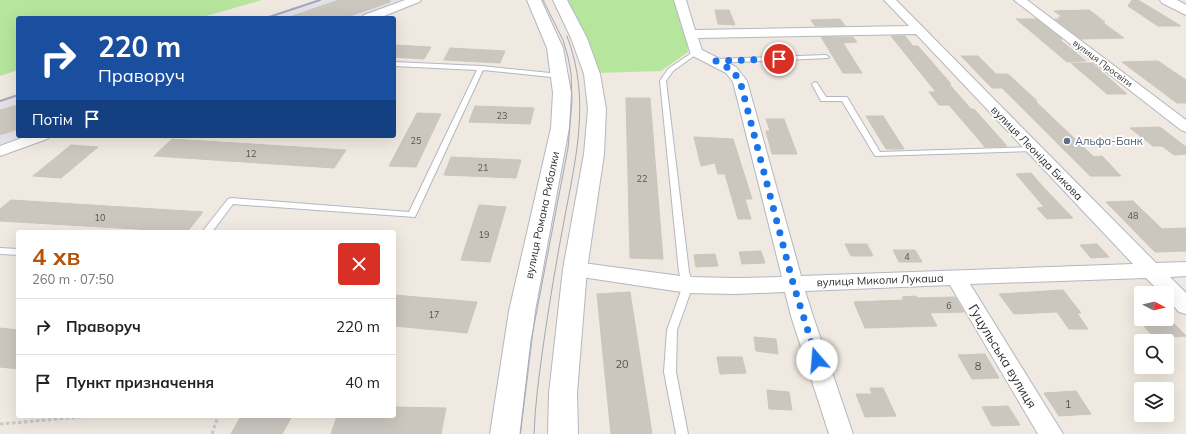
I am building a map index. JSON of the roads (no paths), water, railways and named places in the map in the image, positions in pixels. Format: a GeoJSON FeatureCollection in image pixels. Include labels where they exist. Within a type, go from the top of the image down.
{"type":"FeatureCollection","features":[{"type":"Feature","properties":{"kind":"main road","name":"вулиця Романа Рибалки"},"geometry":{"type":"LineString","coordinates":[[505,434],[522,311],[560,128],[562,93],[555,48],[534,0]]}},
{"type":"Feature","properties":{"kind":"main road"},"geometry":{"type":"LineString","coordinates":[[560,0],[579,38],[592,74],[597,109],[594,154],[575,269],[563,393],[563,434]]}},
{"type":"Feature","properties":{"kind":"main road"},"geometry":{"type":"LineString","coordinates":[[1167,0],[1186,11]]}},
{"type":"Feature","properties":{"kind":"street"},"geometry":{"type":"LineString","coordinates":[[373,16],[415,0]]}},
{"type":"Feature","properties":{"kind":"street"},"geometry":{"type":"LineString","coordinates":[[680,0],[696,52],[732,70],[740,81],[802,316],[841,434]]}},
{"type":"Feature","properties":{"kind":"street","name":"вулиця Леоніда Бикова"},"geometry":{"type":"LineString","coordinates":[[890,0],[1186,306]]}},
{"type":"Feature","properties":{"kind":"street","name":"вулиця Просвіти"},"geometry":{"type":"LineString","coordinates":[[1020,0],[1186,127]]}},
{"type":"Feature","properties":{"kind":"street"},"geometry":{"type":"LineString","coordinates":[[691,34],[918,30]]}},
{"type":"Feature","properties":{"kind":"street"},"geometry":{"type":"LineString","coordinates":[[0,151],[36,138]]}},
{"type":"Feature","properties":{"kind":"street","name":"вулиця Миколи Лукаша"},"geometry":{"type":"LineString","coordinates":[[575,269],[688,285],[735,286],[1186,269]]}},
{"type":"Feature","properties":{"kind":"street","name":"Гуцульська вулиця"},"geometry":{"type":"LineString","coordinates":[[955,277],[1051,434]]}},
{"type":"Feature","properties":{"kind":"lane"},"geometry":{"type":"LineString","coordinates":[[682,434],[670,372],[672,330],[688,285],[684,272],[663,81],[670,70],[696,52]]}},
{"type":"Feature","properties":{"kind":"lane"},"geometry":{"type":"LineString","coordinates":[[716,61],[826,57]]}},
{"type":"Feature","properties":{"kind":"lane"},"geometry":{"type":"LineString","coordinates":[[396,64],[481,68],[560,76]]}},
{"type":"Feature","properties":{"kind":"lane"},"geometry":{"type":"LineString","coordinates":[[209,230],[231,201],[412,214],[481,68]]}},
{"type":"Feature","properties":{"kind":"lane"},"geometry":{"type":"LineString","coordinates":[[815,84],[824,99],[844,99],[878,154],[1034,149]]}},
{"type":"Feature","properties":{"kind":"lane"},"geometry":{"type":"LineString","coordinates":[[0,251],[16,252]]}},
{"type":"Feature","properties":{"kind":"tram line"},"geometry":{"type":"LineString","coordinates":[[520,434],[531,341],[568,148],[572,101],[571,73],[568,57],[563,40],[543,0]]}},
{"type":"Feature","properties":{"kind":"tram line"},"geometry":{"type":"LineString","coordinates":[[534,434],[537,390],[545,331],[577,151],[579,128],[580,105],[578,82],[574,59],[567,36]]}},
{"type":"Feature","properties":{"kind":"railway"},"geometry":{"type":"LineString","coordinates":[[272,16],[320,0]]}},
{"type":"Feature","properties":{"kind":"railway"},"geometry":{"type":"LineString","coordinates":[[0,101],[16,96]]}},
{"type":"Feature","properties":{"kind":"place","name":"Альфа-Банк"},"geometry":{"type":"Point","coordinates":[1067,141]}}]}
